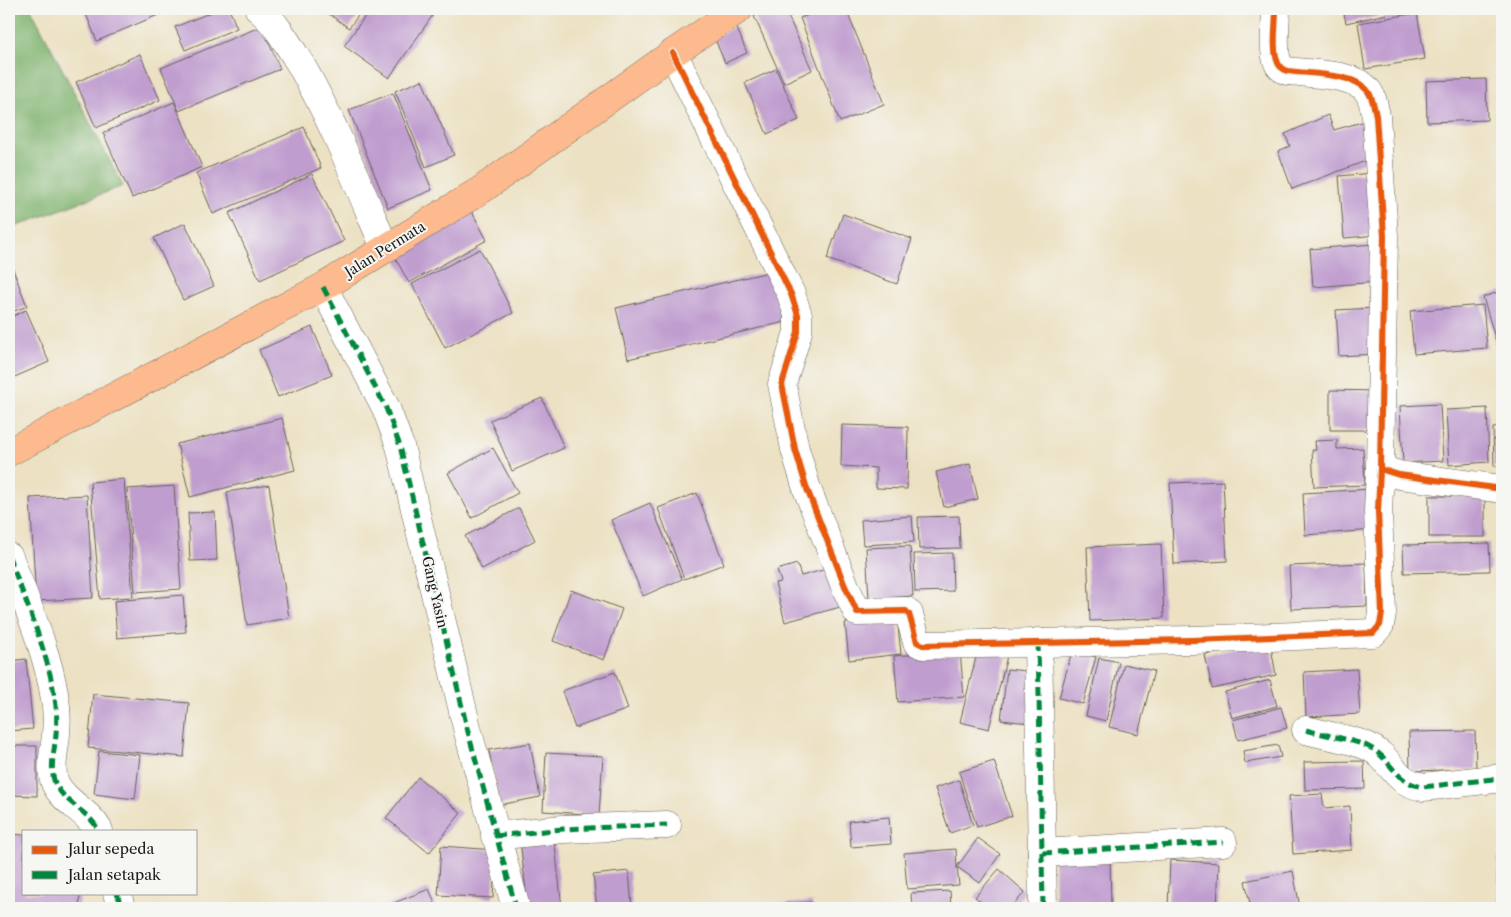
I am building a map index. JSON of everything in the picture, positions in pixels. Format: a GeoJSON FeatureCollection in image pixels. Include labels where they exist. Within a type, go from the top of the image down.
{"type":"FeatureCollection","features":[{"type":"Feature","properties":{"kind":"main road","name":"Jalan Permata"},"geometry":{"type":"LineString","coordinates":[[9,452],[323,288],[385,248],[482,190],[673,53],[739,9]]}},
{"type":"Feature","properties":{"kind":"street"},"geometry":{"type":"LineString","coordinates":[[259,9],[284,37],[319,96],[385,248]]}},
{"type":"Feature","properties":{"kind":"street"},"geometry":{"type":"LineString","coordinates":[[673,53],[791,294],[798,315],[798,332],[782,384],[795,449],[807,489],[857,612],[906,611],[909,614],[917,642],[923,645],[1193,640],[1373,634],[1380,625],[1382,612],[1378,511],[1384,236],[1376,116],[1372,99],[1367,89],[1352,79],[1287,71],[1281,68],[1276,55],[1276,9]]}},
{"type":"Feature","properties":{"kind":"street","name":"Gang Yasin"},"geometry":{"type":"LineString","coordinates":[[323,288],[386,408],[400,446],[466,722],[495,836],[516,908]]}},
{"type":"Feature","properties":{"kind":"street"},"geometry":{"type":"LineString","coordinates":[[1380,469],[1399,475],[1502,489]]}},
{"type":"Feature","properties":{"kind":"street"},"geometry":{"type":"LineString","coordinates":[[9,557],[52,680],[56,702],[56,732],[52,768],[54,782],[60,792],[94,822],[98,830]]}},
{"type":"Feature","properties":{"kind":"street"},"geometry":{"type":"LineString","coordinates":[[1038,642],[1042,908]]}},
{"type":"Feature","properties":{"kind":"street"},"geometry":{"type":"LineString","coordinates":[[1306,730],[1367,746],[1382,756],[1399,777],[1410,785],[1423,787],[1502,778]]}},
{"type":"Feature","properties":{"kind":"street"},"geometry":{"type":"LineString","coordinates":[[495,836],[563,829],[667,825]]}},
{"type":"Feature","properties":{"kind":"street"},"geometry":{"type":"LineString","coordinates":[[1042,853],[1223,842]]}},
{"type":"Feature","properties":{"kind":"street"},"geometry":{"type":"LineString","coordinates":[[117,894],[121,908]]}},
{"type":"Feature","properties":{"kind":"green space"},"geometry":{"type":"Polygon","coordinates":[[[9,9],[31,9],[123,186],[9,229],[9,9]]]}},
{"type":"Feature","properties":{"kind":"building"},"geometry":{"type":"Polygon","coordinates":[[[84,9],[172,9],[97,41],[84,9]]]}},
{"type":"Feature","properties":{"kind":"building"},"geometry":{"type":"Polygon","coordinates":[[[219,9],[229,9],[237,28],[185,50],[175,27],[219,9]]]}},
{"type":"Feature","properties":{"kind":"building"},"geometry":{"type":"Polygon","coordinates":[[[322,9],[363,9],[349,28],[322,9]]]}},
{"type":"Feature","properties":{"kind":"building"},"geometry":{"type":"Polygon","coordinates":[[[370,9],[437,9],[389,78],[344,46],[370,9]]]}},
{"type":"Feature","properties":{"kind":"building"},"geometry":{"type":"Polygon","coordinates":[[[770,9],[785,9],[812,70],[784,83],[754,16],[770,9]]]}},
{"type":"Feature","properties":{"kind":"building"},"geometry":{"type":"Polygon","coordinates":[[[824,9],[846,9],[884,104],[840,122],[800,18],[824,9]]]}},
{"type":"Feature","properties":{"kind":"building"},"geometry":{"type":"Polygon","coordinates":[[[1343,9],[1386,9],[1387,14],[1346,23],[1343,9]]]}},
{"type":"Feature","properties":{"kind":"building"},"geometry":{"type":"Polygon","coordinates":[[[1417,13],[1425,59],[1365,69],[1358,23],[1417,13]]]}},
{"type":"Feature","properties":{"kind":"building"},"geometry":{"type":"Polygon","coordinates":[[[262,26],[280,69],[179,111],[161,68],[262,26]]]}},
{"type":"Feature","properties":{"kind":"building"},"geometry":{"type":"Polygon","coordinates":[[[736,26],[747,53],[725,63],[714,37],[736,26]]]}},
{"type":"Feature","properties":{"kind":"building"},"geometry":{"type":"Polygon","coordinates":[[[140,54],[160,100],[96,128],[76,82],[140,54]]]}},
{"type":"Feature","properties":{"kind":"building"},"geometry":{"type":"Polygon","coordinates":[[[776,69],[799,120],[767,134],[745,83],[776,69]]]}},
{"type":"Feature","properties":{"kind":"building"},"geometry":{"type":"Polygon","coordinates":[[[1486,79],[1487,120],[1427,122],[1426,81],[1486,79]]]}},
{"type":"Feature","properties":{"kind":"building"},"geometry":{"type":"Polygon","coordinates":[[[422,80],[454,155],[426,167],[395,91],[422,80]]]}},
{"type":"Feature","properties":{"kind":"building"},"geometry":{"type":"Polygon","coordinates":[[[393,93],[432,190],[388,208],[349,110],[393,93]]]}},
{"type":"Feature","properties":{"kind":"building"},"geometry":{"type":"Polygon","coordinates":[[[174,102],[202,167],[132,198],[103,133],[174,102]]]}},
{"type":"Feature","properties":{"kind":"building"},"geometry":{"type":"Polygon","coordinates":[[[1328,115],[1334,130],[1365,121],[1376,157],[1292,189],[1278,151],[1290,146],[1285,134],[1328,115]]]}},
{"type":"Feature","properties":{"kind":"building"},"geometry":{"type":"Polygon","coordinates":[[[304,127],[321,168],[213,214],[196,173],[304,127]]]}},
{"type":"Feature","properties":{"kind":"building"},"geometry":{"type":"Polygon","coordinates":[[[1372,173],[1378,235],[1344,238],[1339,176],[1372,173]]]}},
{"type":"Feature","properties":{"kind":"building"},"geometry":{"type":"Polygon","coordinates":[[[312,174],[344,241],[260,280],[229,213],[312,174]]]}},
{"type":"Feature","properties":{"kind":"building"},"geometry":{"type":"Polygon","coordinates":[[[472,212],[487,240],[409,283],[393,254],[472,212]]]}},
{"type":"Feature","properties":{"kind":"building"},"geometry":{"type":"Polygon","coordinates":[[[843,214],[912,239],[897,284],[827,259],[843,214]]]}},
{"type":"Feature","properties":{"kind":"building"},"geometry":{"type":"Polygon","coordinates":[[[185,223],[214,286],[183,300],[154,238],[185,223]]]}},
{"type":"Feature","properties":{"kind":"building"},"geometry":{"type":"Polygon","coordinates":[[[1374,244],[1377,282],[1313,287],[1310,249],[1374,244]]]}},
{"type":"Feature","properties":{"kind":"building"},"geometry":{"type":"Polygon","coordinates":[[[480,249],[513,313],[445,348],[412,284],[480,249]]]}},
{"type":"Feature","properties":{"kind":"building"},"geometry":{"type":"Polygon","coordinates":[[[9,259],[27,306],[9,313],[9,259]]]}},
{"type":"Feature","properties":{"kind":"building"},"geometry":{"type":"Polygon","coordinates":[[[773,271],[785,322],[628,359],[616,308],[773,271]]]}},
{"type":"Feature","properties":{"kind":"building"},"geometry":{"type":"Polygon","coordinates":[[[1502,291],[1502,343],[1497,345],[1483,297],[1502,291]]]}},
{"type":"Feature","properties":{"kind":"building"},"geometry":{"type":"Polygon","coordinates":[[[1483,305],[1487,348],[1414,354],[1410,311],[1483,305]]]}},
{"type":"Feature","properties":{"kind":"building"},"geometry":{"type":"Polygon","coordinates":[[[1374,308],[1376,354],[1339,356],[1336,310],[1374,308]]]}},
{"type":"Feature","properties":{"kind":"building"},"geometry":{"type":"Polygon","coordinates":[[[26,310],[49,362],[10,379],[9,318],[26,310]]]}},
{"type":"Feature","properties":{"kind":"building"},"geometry":{"type":"Polygon","coordinates":[[[312,327],[332,375],[278,397],[259,350],[312,327]]]}},
{"type":"Feature","properties":{"kind":"building"},"geometry":{"type":"Polygon","coordinates":[[[1330,390],[1375,391],[1374,430],[1330,430],[1330,390]]]}},
{"type":"Feature","properties":{"kind":"building"},"geometry":{"type":"Polygon","coordinates":[[[542,398],[564,448],[512,471],[490,420],[542,398]]]}},
{"type":"Feature","properties":{"kind":"building"},"geometry":{"type":"Polygon","coordinates":[[[1440,404],[1443,461],[1403,463],[1400,406],[1440,404]]]}},
{"type":"Feature","properties":{"kind":"building"},"geometry":{"type":"Polygon","coordinates":[[[1487,408],[1489,462],[1449,465],[1446,410],[1487,408]]]}},
{"type":"Feature","properties":{"kind":"building"},"geometry":{"type":"Polygon","coordinates":[[[282,418],[295,470],[190,497],[177,444],[282,418]]]}},
{"type":"Feature","properties":{"kind":"building"},"geometry":{"type":"Polygon","coordinates":[[[842,425],[908,427],[907,489],[876,488],[876,468],[841,466],[842,425]]]}},
{"type":"Feature","properties":{"kind":"building"},"geometry":{"type":"Polygon","coordinates":[[[1502,427],[1502,466],[1494,466],[1493,428],[1502,427]]]}},
{"type":"Feature","properties":{"kind":"building"},"geometry":{"type":"Polygon","coordinates":[[[1337,440],[1337,449],[1363,448],[1365,485],[1314,487],[1312,450],[1316,450],[1315,441],[1337,440]]]}},
{"type":"Feature","properties":{"kind":"building"},"geometry":{"type":"Polygon","coordinates":[[[493,448],[518,493],[472,518],[448,473],[493,448]]]}},
{"type":"Feature","properties":{"kind":"building"},"geometry":{"type":"Polygon","coordinates":[[[970,464],[978,499],[944,507],[936,472],[970,464]]]}},
{"type":"Feature","properties":{"kind":"building"},"geometry":{"type":"Polygon","coordinates":[[[124,479],[133,597],[100,599],[90,482],[124,479]]]}},
{"type":"Feature","properties":{"kind":"building"},"geometry":{"type":"Polygon","coordinates":[[[1223,481],[1227,561],[1174,564],[1170,483],[1223,481]]]}},
{"type":"Feature","properties":{"kind":"building"},"geometry":{"type":"Polygon","coordinates":[[[269,485],[289,618],[247,625],[227,492],[269,485]]]}},
{"type":"Feature","properties":{"kind":"building"},"geometry":{"type":"Polygon","coordinates":[[[174,486],[181,589],[135,592],[127,489],[174,486]]]}},
{"type":"Feature","properties":{"kind":"building"},"geometry":{"type":"Polygon","coordinates":[[[1372,489],[1375,530],[1305,535],[1303,493],[1372,489]]]}},
{"type":"Feature","properties":{"kind":"building"},"geometry":{"type":"Polygon","coordinates":[[[697,493],[724,564],[684,579],[658,508],[697,493]]]}},
{"type":"Feature","properties":{"kind":"building"},"geometry":{"type":"Polygon","coordinates":[[[87,495],[93,598],[36,601],[30,498],[87,495]]]}},
{"type":"Feature","properties":{"kind":"building"},"geometry":{"type":"Polygon","coordinates":[[[1429,496],[1485,496],[1485,537],[1429,537],[1429,496]]]}},
{"type":"Feature","properties":{"kind":"building"},"geometry":{"type":"Polygon","coordinates":[[[650,503],[682,579],[643,596],[611,520],[650,503]]]}},
{"type":"Feature","properties":{"kind":"building"},"geometry":{"type":"Polygon","coordinates":[[[519,508],[535,540],[482,569],[465,536],[519,508]]]}},
{"type":"Feature","properties":{"kind":"building"},"geometry":{"type":"Polygon","coordinates":[[[215,512],[217,560],[190,561],[188,513],[215,512]]]}},
{"type":"Feature","properties":{"kind":"building"},"geometry":{"type":"Polygon","coordinates":[[[912,516],[914,542],[863,545],[861,520],[912,516]]]}},
{"type":"Feature","properties":{"kind":"building"},"geometry":{"type":"Polygon","coordinates":[[[959,516],[960,548],[919,549],[918,517],[959,516]]]}},
{"type":"Feature","properties":{"kind":"building"},"geometry":{"type":"Polygon","coordinates":[[[1489,543],[1490,571],[1404,573],[1403,545],[1489,543]]]}},
{"type":"Feature","properties":{"kind":"building"},"geometry":{"type":"Polygon","coordinates":[[[1161,544],[1164,618],[1090,621],[1087,547],[1161,544]]]}},
{"type":"Feature","properties":{"kind":"building"},"geometry":{"type":"Polygon","coordinates":[[[910,546],[913,596],[869,599],[866,548],[910,546]]]}},
{"type":"Feature","properties":{"kind":"building"},"geometry":{"type":"Polygon","coordinates":[[[952,553],[953,591],[915,592],[914,554],[952,553]]]}},
{"type":"Feature","properties":{"kind":"building"},"geometry":{"type":"Polygon","coordinates":[[[1366,563],[1367,606],[1291,609],[1289,566],[1366,563]]]}},
{"type":"Feature","properties":{"kind":"building"},"geometry":{"type":"Polygon","coordinates":[[[797,564],[801,576],[834,567],[844,606],[785,622],[775,583],[781,582],[777,570],[797,564]]]}},
{"type":"Feature","properties":{"kind":"building"},"geometry":{"type":"Polygon","coordinates":[[[571,590],[622,609],[604,660],[553,641],[571,590]]]}},
{"type":"Feature","properties":{"kind":"building"},"geometry":{"type":"Polygon","coordinates":[[[183,595],[186,632],[117,638],[114,601],[183,595]]]}},
{"type":"Feature","properties":{"kind":"building"},"geometry":{"type":"Polygon","coordinates":[[[897,617],[901,654],[849,660],[845,623],[897,617]]]}},
{"type":"Feature","properties":{"kind":"building"},"geometry":{"type":"Polygon","coordinates":[[[1270,642],[1276,675],[1212,689],[1205,655],[1270,642]]]}},
{"type":"Feature","properties":{"kind":"building"},"geometry":{"type":"Polygon","coordinates":[[[978,649],[1007,656],[989,729],[960,722],[978,649]]]}},
{"type":"Feature","properties":{"kind":"building"},"geometry":{"type":"Polygon","coordinates":[[[960,651],[964,697],[898,702],[894,656],[960,651]]]}},
{"type":"Feature","properties":{"kind":"building"},"geometry":{"type":"Polygon","coordinates":[[[1072,651],[1096,657],[1083,704],[1059,698],[1072,651]]]}},
{"type":"Feature","properties":{"kind":"building"},"geometry":{"type":"Polygon","coordinates":[[[1099,658],[1119,662],[1106,721],[1086,716],[1099,658]]]}},
{"type":"Feature","properties":{"kind":"building"},"geometry":{"type":"Polygon","coordinates":[[[26,659],[33,729],[9,731],[9,661],[26,659]]]}},
{"type":"Feature","properties":{"kind":"building"},"geometry":{"type":"Polygon","coordinates":[[[1124,664],[1154,671],[1138,734],[1109,727],[1124,664]]]}},
{"type":"Feature","properties":{"kind":"building"},"geometry":{"type":"Polygon","coordinates":[[[1007,669],[1035,672],[1029,723],[1001,720],[1007,669]]]}},
{"type":"Feature","properties":{"kind":"building"},"geometry":{"type":"Polygon","coordinates":[[[1357,669],[1360,714],[1306,717],[1304,672],[1357,669]]]}},
{"type":"Feature","properties":{"kind":"building"},"geometry":{"type":"Polygon","coordinates":[[[615,672],[628,709],[575,728],[562,691],[615,672]]]}},
{"type":"Feature","properties":{"kind":"building"},"geometry":{"type":"Polygon","coordinates":[[[1270,680],[1277,706],[1232,718],[1225,692],[1270,680]]]}},
{"type":"Feature","properties":{"kind":"building"},"geometry":{"type":"Polygon","coordinates":[[[93,694],[189,703],[184,757],[88,748],[93,694]]]}},
{"type":"Feature","properties":{"kind":"building"},"geometry":{"type":"Polygon","coordinates":[[[1281,707],[1287,728],[1238,740],[1233,720],[1281,707]]]}},
{"type":"Feature","properties":{"kind":"building"},"geometry":{"type":"Polygon","coordinates":[[[1475,731],[1476,769],[1410,771],[1409,732],[1475,731]]]}},
{"type":"Feature","properties":{"kind":"building"},"geometry":{"type":"Polygon","coordinates":[[[530,743],[540,797],[499,805],[489,750],[530,743]]]}},
{"type":"Feature","properties":{"kind":"building"},"geometry":{"type":"Polygon","coordinates":[[[1278,745],[1281,757],[1245,763],[1243,751],[1278,745]]]}},
{"type":"Feature","properties":{"kind":"building"},"geometry":{"type":"Polygon","coordinates":[[[9,746],[37,746],[37,796],[9,795],[9,746]]]}},
{"type":"Feature","properties":{"kind":"building"},"geometry":{"type":"Polygon","coordinates":[[[99,751],[140,755],[135,799],[94,794],[99,751]]]}},
{"type":"Feature","properties":{"kind":"building"},"geometry":{"type":"Polygon","coordinates":[[[546,753],[603,756],[599,815],[543,811],[546,753]]]}},
{"type":"Feature","properties":{"kind":"building"},"geometry":{"type":"Polygon","coordinates":[[[994,761],[1012,816],[977,827],[959,772],[994,761]]]}},
{"type":"Feature","properties":{"kind":"building"},"geometry":{"type":"Polygon","coordinates":[[[1364,761],[1365,789],[1305,790],[1304,762],[1364,761]]]}},
{"type":"Feature","properties":{"kind":"building"},"geometry":{"type":"Polygon","coordinates":[[[418,777],[461,813],[429,853],[386,818],[418,777]]]}},
{"type":"Feature","properties":{"kind":"building"},"geometry":{"type":"Polygon","coordinates":[[[959,780],[973,825],[950,833],[935,788],[959,780]]]}},
{"type":"Feature","properties":{"kind":"building"},"geometry":{"type":"Polygon","coordinates":[[[1322,794],[1324,808],[1350,806],[1352,850],[1293,854],[1289,796],[1322,794]]]}},
{"type":"Feature","properties":{"kind":"building"},"geometry":{"type":"Polygon","coordinates":[[[889,817],[891,844],[851,847],[849,821],[889,817]]]}},
{"type":"Feature","properties":{"kind":"building"},"geometry":{"type":"Polygon","coordinates":[[[9,834],[22,835],[22,894],[80,894],[79,908],[9,908],[9,834]]]}},
{"type":"Feature","properties":{"kind":"building"},"geometry":{"type":"Polygon","coordinates":[[[554,836],[562,908],[528,908],[520,840],[554,836]]]}},
{"type":"Feature","properties":{"kind":"building"},"geometry":{"type":"Polygon","coordinates":[[[978,838],[1000,854],[980,883],[957,867],[978,838]]]}},
{"type":"Feature","properties":{"kind":"building"},"geometry":{"type":"Polygon","coordinates":[[[441,846],[496,850],[493,898],[438,895],[441,846]]]}},
{"type":"Feature","properties":{"kind":"building"},"geometry":{"type":"Polygon","coordinates":[[[956,849],[959,885],[907,889],[904,853],[956,849]]]}},
{"type":"Feature","properties":{"kind":"building"},"geometry":{"type":"Polygon","coordinates":[[[1110,855],[1111,908],[1055,908],[1054,857],[1110,855]]]}},
{"type":"Feature","properties":{"kind":"building"},"geometry":{"type":"Polygon","coordinates":[[[1498,858],[1502,858],[1502,908],[1499,908],[1498,858]]]}},
{"type":"Feature","properties":{"kind":"building"},"geometry":{"type":"Polygon","coordinates":[[[1170,860],[1219,863],[1217,908],[1168,908],[1170,860]]]}},
{"type":"Feature","properties":{"kind":"building"},"geometry":{"type":"Polygon","coordinates":[[[999,869],[1025,892],[1011,908],[989,908],[975,897],[999,869]]]}},
{"type":"Feature","properties":{"kind":"building"},"geometry":{"type":"Polygon","coordinates":[[[629,871],[632,908],[597,908],[593,875],[629,871]]]}},
{"type":"Feature","properties":{"kind":"building"},"geometry":{"type":"Polygon","coordinates":[[[1293,871],[1300,907],[1251,908],[1245,881],[1293,871]]]}},
{"type":"Feature","properties":{"kind":"building"},"geometry":{"type":"Polygon","coordinates":[[[429,889],[437,908],[381,908],[429,889]]]}},
{"type":"Feature","properties":{"kind":"building"},"geometry":{"type":"Polygon","coordinates":[[[950,891],[951,908],[912,908],[911,893],[950,891]]]}},
{"type":"Feature","properties":{"kind":"building"},"geometry":{"type":"Polygon","coordinates":[[[812,902],[812,908],[742,908],[742,907],[812,902]]]}},
{"type":"Feature","properties":{"kind":"marked path"},"geometry":{"type":"LineString","coordinates":[[323,287],[386,408],[400,446],[468,732],[516,908]]}},
{"type":"Feature","properties":{"kind":"marked path"},"geometry":{"type":"LineString","coordinates":[[9,557],[36,628],[52,682],[57,716],[52,765],[53,777],[64,796],[89,818],[98,830]]}},
{"type":"Feature","properties":{"kind":"marked path"},"geometry":{"type":"LineString","coordinates":[[1038,642],[1043,908]]}},
{"type":"Feature","properties":{"kind":"marked path"},"geometry":{"type":"LineString","coordinates":[[1306,730],[1367,746],[1376,751],[1404,780],[1423,787],[1502,778]]}},
{"type":"Feature","properties":{"kind":"marked path"},"geometry":{"type":"LineString","coordinates":[[495,836],[563,829],[667,825]]}},
{"type":"Feature","properties":{"kind":"marked path"},"geometry":{"type":"LineString","coordinates":[[1042,853],[1223,842]]}},
{"type":"Feature","properties":{"kind":"marked path"},"geometry":{"type":"LineString","coordinates":[[117,894],[121,908]]}},
{"type":"Feature","properties":{"kind":"cycle path"},"geometry":{"type":"LineString","coordinates":[[1276,9],[1275,51],[1276,58],[1281,67],[1287,71],[1330,75],[1352,80],[1367,90],[1374,106],[1384,236],[1380,469],[1399,475],[1502,489]]}},
{"type":"Feature","properties":{"kind":"cycle path"},"geometry":{"type":"LineString","coordinates":[[673,53],[791,294],[798,315],[798,332],[782,384],[795,449],[807,489],[857,612],[906,611],[909,614],[917,642],[923,645],[1193,640],[1373,633],[1380,625],[1382,613],[1378,511],[1380,469]]}}]}
